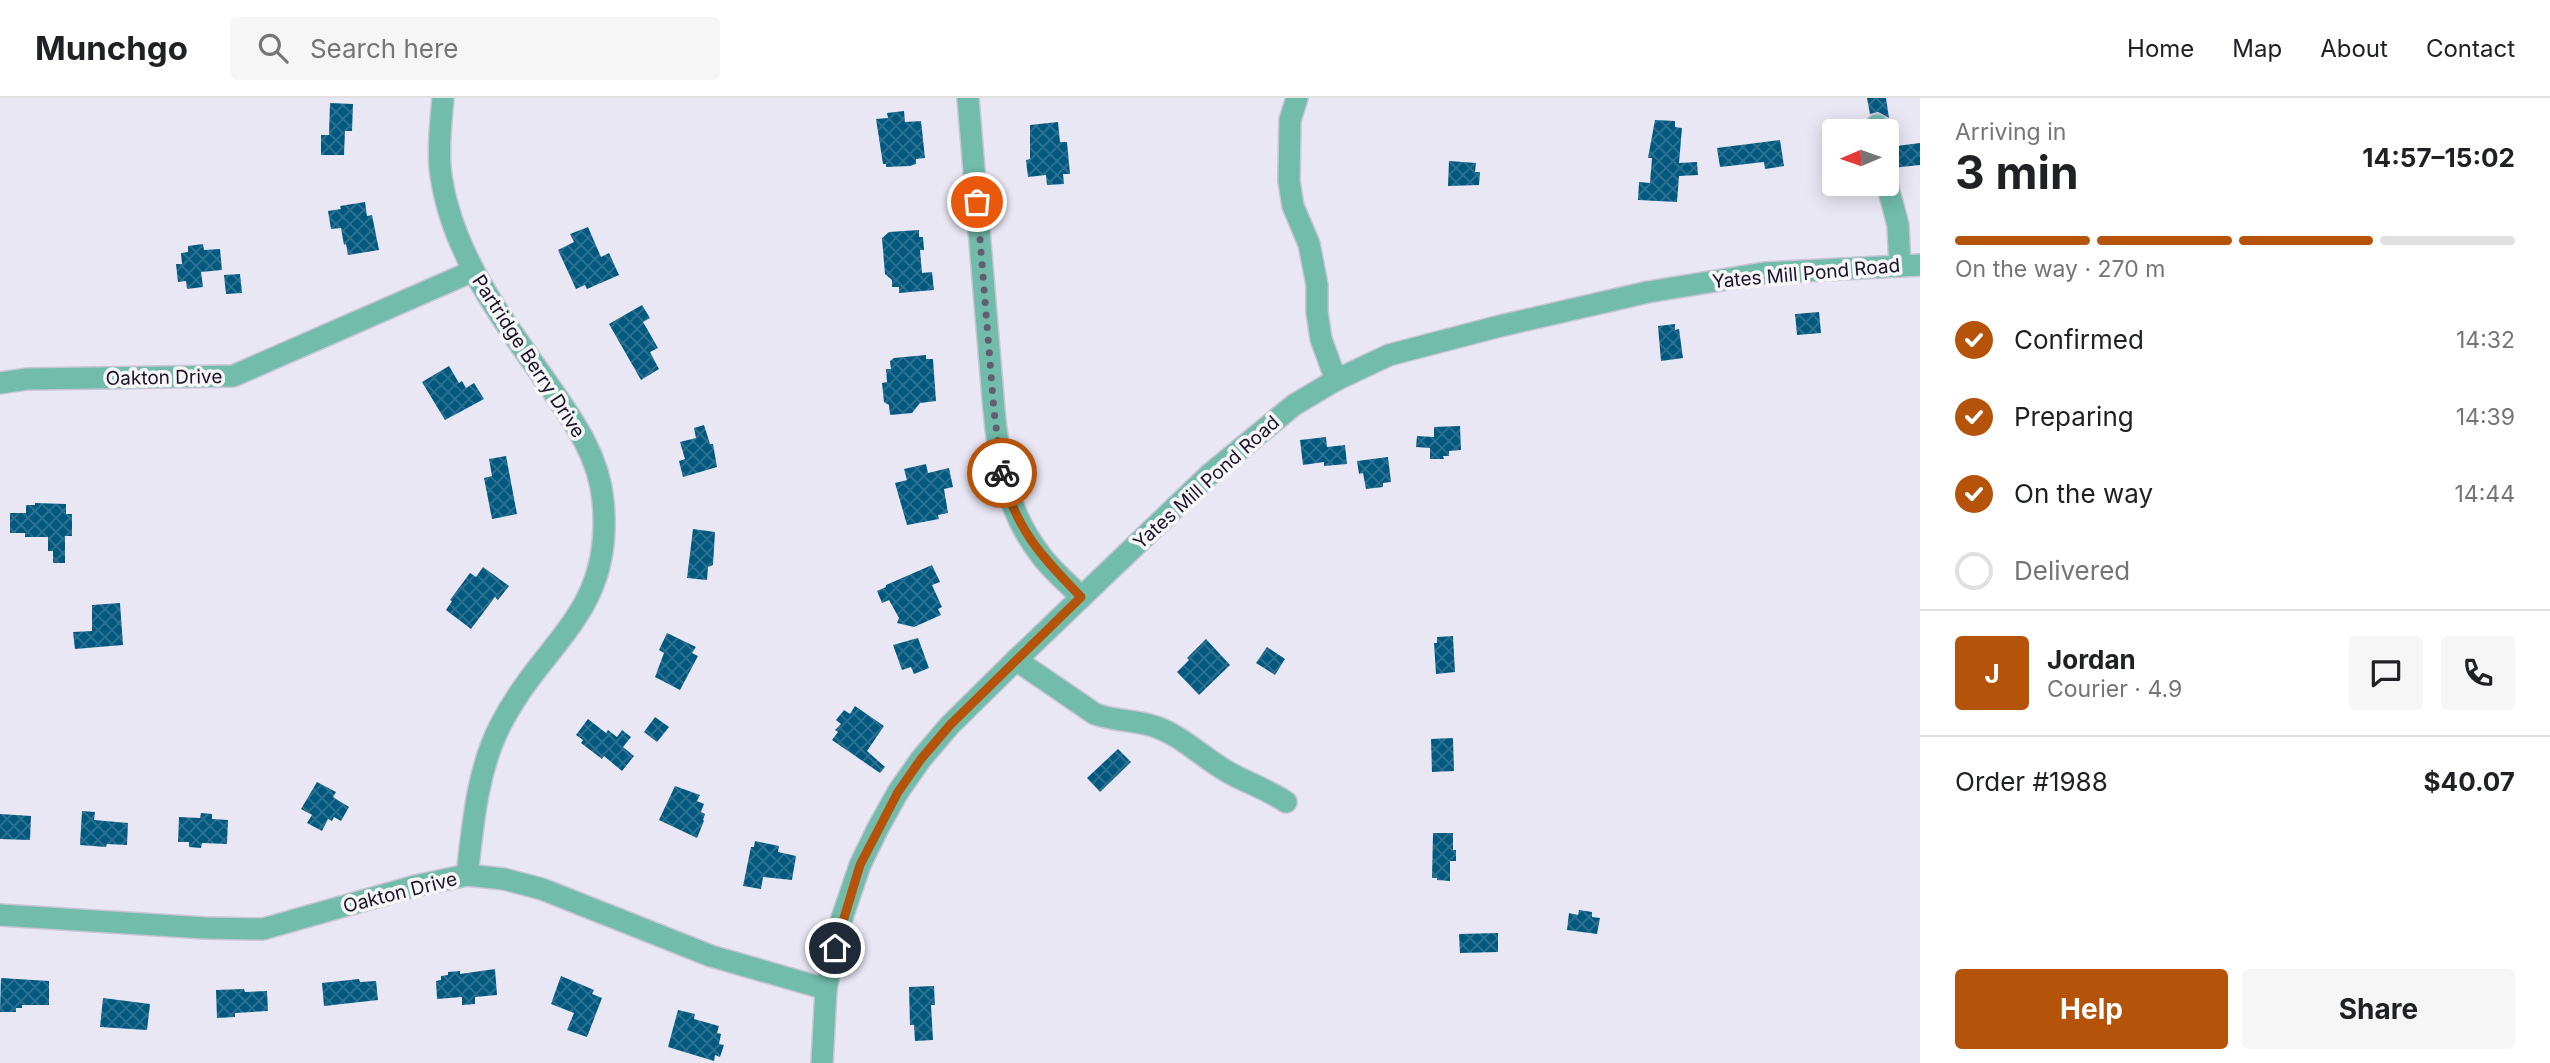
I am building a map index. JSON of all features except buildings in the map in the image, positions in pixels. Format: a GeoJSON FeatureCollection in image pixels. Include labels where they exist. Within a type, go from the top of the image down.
{"type":"FeatureCollection","features":[{"type":"Feature","properties":{"kind":"street","name":"Partridge Berry Drive"},"geometry":{"type":"LineString","coordinates":[[443,98],[440,165],[444,192],[457,238],[491,302],[580,430],[598,471],[605,528],[602,561],[592,593],[573,624],[515,700],[490,747],[473,823],[467,875]]}},
{"type":"Feature","properties":{"kind":"street"},"geometry":{"type":"LineString","coordinates":[[968,98],[998,455],[1003,479],[1017,517],[1040,555],[1081,597]]}},
{"type":"Feature","properties":{"kind":"street"},"geometry":{"type":"LineString","coordinates":[[1297,98],[1290,120],[1289,181],[1293,206],[1309,244],[1317,285],[1321,339],[1336,380]]}},
{"type":"Feature","properties":{"kind":"street"},"geometry":{"type":"LineString","coordinates":[[1890,196],[1910,265]]}},
{"type":"Feature","properties":{"kind":"street","name":"Yates Mill Pond Road"},"geometry":{"type":"LineString","coordinates":[[822,1063],[826,989],[839,927],[860,865],[898,792],[921,759],[950,725],[1081,597],[1235,452],[1294,405],[1336,380],[1389,355],[1648,292],[1764,273],[1910,265]]}},
{"type":"Feature","properties":{"kind":"street","name":"Oakton Drive"},"geometry":{"type":"LineString","coordinates":[[0,383],[27,379],[233,376],[473,271]]}},
{"type":"Feature","properties":{"kind":"street"},"geometry":{"type":"LineString","coordinates":[[1016,660],[1095,714],[1154,726],[1228,773],[1270,791],[1286,802]]}},
{"type":"Feature","properties":{"kind":"street","name":"Oakton Drive"},"geometry":{"type":"LineString","coordinates":[[0,915],[263,929],[415,886],[467,875],[504,879],[542,889],[711,956],[826,989]]}},
{"type":"Feature","properties":{"kind":"way so far"},"geometry":{"type":"LineString","coordinates":[[977,202],[998,455],[1002,473]]}},
{"type":"Feature","properties":{"kind":"route"},"geometry":{"type":"LineString","coordinates":[[835,948],[839,927],[860,865],[898,792],[921,759],[950,725],[1081,597],[1040,555],[1027,535],[1017,517],[1002,473]]}}]}
